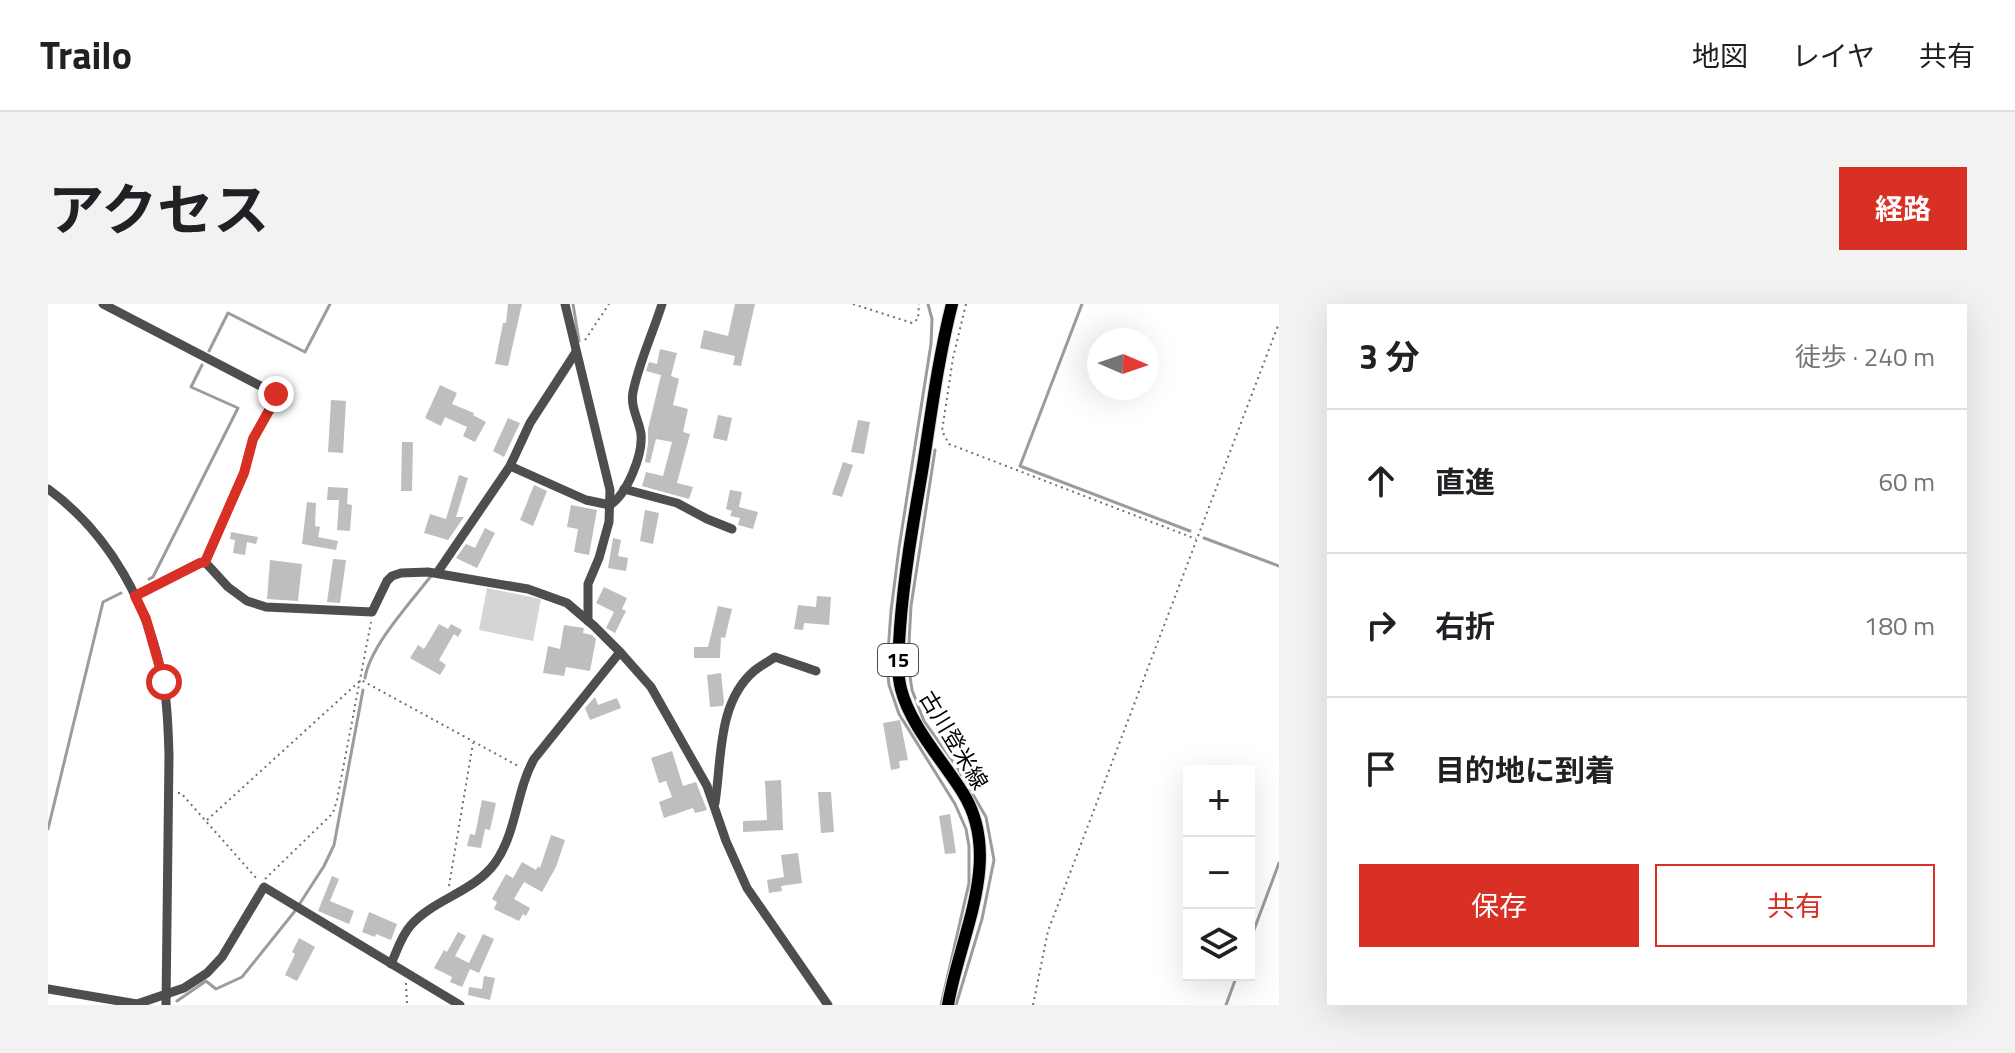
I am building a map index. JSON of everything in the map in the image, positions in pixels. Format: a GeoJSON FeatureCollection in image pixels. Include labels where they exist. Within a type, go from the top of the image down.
{"type":"FeatureCollection","features":[{"type":"Feature","properties":{"kind":"main road","name":"古川登米線"},"geometry":{"type":"LineString","coordinates":[[948,1005],[979,879],[980,853],[973,813],[965,796],[916,723],[901,690],[898,652],[907,560],[936,377],[952,304]]}},
{"type":"Feature","properties":{"kind":"street"},"geometry":{"type":"LineString","coordinates":[[103,304],[276,394],[253,439],[244,473],[205,562]]}},
{"type":"Feature","properties":{"kind":"street"},"geometry":{"type":"LineString","coordinates":[[565,304],[610,490],[609,522],[588,584],[588,621]]}},
{"type":"Feature","properties":{"kind":"street"},"geometry":{"type":"LineString","coordinates":[[510,466],[586,500],[610,505],[617,500],[632,475],[640,452],[641,437],[632,403],[633,393],[662,304]]}},
{"type":"Feature","properties":{"kind":"street"},"geometry":{"type":"LineString","coordinates":[[433,573],[510,466],[530,423],[576,352]]}},
{"type":"Feature","properties":{"kind":"street"},"geometry":{"type":"LineString","coordinates":[[48,489],[77,514],[120,565],[146,619],[164,682],[168,714],[166,1000]]}},
{"type":"Feature","properties":{"kind":"street"},"geometry":{"type":"LineString","coordinates":[[624,489],[677,503],[732,529]]}},
{"type":"Feature","properties":{"kind":"street"},"geometry":{"type":"LineString","coordinates":[[135,596],[205,562]]}},
{"type":"Feature","properties":{"kind":"street"},"geometry":{"type":"LineString","coordinates":[[205,562],[228,587],[247,601],[266,607],[372,612],[387,581],[401,573],[433,573],[528,589],[567,603],[620,652],[651,687],[707,786],[747,888],[828,1005]]}},
{"type":"Feature","properties":{"kind":"street"},"geometry":{"type":"LineString","coordinates":[[391,964],[411,925],[429,909],[478,880],[495,863],[507,841],[527,771],[534,759],[620,652]]}},
{"type":"Feature","properties":{"kind":"street"},"geometry":{"type":"LineString","coordinates":[[714,806],[724,726],[737,692],[753,672],[775,657],[816,671]]}},
{"type":"Feature","properties":{"kind":"street"},"geometry":{"type":"LineString","coordinates":[[48,989],[137,1004],[166,1000],[207,973],[222,957],[264,887],[460,1005]]}},
{"type":"Feature","properties":{"kind":"path"},"geometry":{"type":"LineString","coordinates":[[576,352],[609,304]]}},
{"type":"Feature","properties":{"kind":"path"},"geometry":{"type":"LineString","coordinates":[[853,304],[912,323],[918,319],[919,304]]}},
{"type":"Feature","properties":{"kind":"path"},"geometry":{"type":"LineString","coordinates":[[966,304],[953,358],[942,431],[949,444],[1197,540]]}},
{"type":"Feature","properties":{"kind":"path"},"geometry":{"type":"LineString","coordinates":[[1033,1005],[1048,931],[1279,323]]}},
{"type":"Feature","properties":{"kind":"path"},"geometry":{"type":"LineString","coordinates":[[264,887],[265,879],[333,813],[372,612]]}},
{"type":"Feature","properties":{"kind":"path"},"geometry":{"type":"LineString","coordinates":[[361,680],[527,771]]}},
{"type":"Feature","properties":{"kind":"path"},"geometry":{"type":"LineString","coordinates":[[206,821],[361,680]]}},
{"type":"Feature","properties":{"kind":"path"},"geometry":{"type":"LineString","coordinates":[[447,899],[474,742]]}},
{"type":"Feature","properties":{"kind":"path"},"geometry":{"type":"LineString","coordinates":[[168,793],[181,793],[264,887]]}},
{"type":"Feature","properties":{"kind":"path"},"geometry":{"type":"LineString","coordinates":[[405,973],[407,1005]]}},
{"type":"Feature","properties":{"kind":"shaded area"},"geometry":{"type":"Polygon","coordinates":[[[487,588],[541,599],[533,641],[479,630],[487,588]]]}},
{"type":"Feature","properties":{"kind":"building"},"geometry":{"type":"Polygon","coordinates":[[[508,304],[522,304],[508,366],[495,364],[508,304]]]}},
{"type":"Feature","properties":{"kind":"building"},"geometry":{"type":"Polygon","coordinates":[[[735,304],[755,304],[741,366],[733,365],[735,356],[700,348],[704,330],[728,336],[735,304]]]}},
{"type":"Feature","properties":{"kind":"building"},"geometry":{"type":"Polygon","coordinates":[[[660,349],[677,353],[671,376],[679,379],[673,405],[688,409],[683,432],[690,434],[677,483],[693,487],[689,499],[642,486],[646,472],[663,476],[672,442],[656,439],[650,463],[645,462],[648,429],[661,375],[646,371],[649,362],[657,364],[660,349]]]}},
{"type":"Feature","properties":{"kind":"building"},"geometry":{"type":"Polygon","coordinates":[[[440,385],[457,393],[452,404],[486,422],[475,442],[463,436],[467,427],[445,417],[441,426],[425,418],[440,385]]]}},
{"type":"Feature","properties":{"kind":"building"},"geometry":{"type":"Polygon","coordinates":[[[331,400],[346,401],[343,453],[328,452],[331,400]]]}},
{"type":"Feature","properties":{"kind":"building"},"geometry":{"type":"Polygon","coordinates":[[[718,415],[732,418],[727,441],[713,438],[718,415]]]}},
{"type":"Feature","properties":{"kind":"building"},"geometry":{"type":"Polygon","coordinates":[[[508,418],[520,423],[504,457],[493,451],[508,418]]]}},
{"type":"Feature","properties":{"kind":"building"},"geometry":{"type":"Polygon","coordinates":[[[858,420],[870,422],[864,454],[851,452],[858,420]]]}},
{"type":"Feature","properties":{"kind":"building"},"geometry":{"type":"Polygon","coordinates":[[[402,442],[413,442],[412,491],[401,491],[402,442]]]}},
{"type":"Feature","properties":{"kind":"building"},"geometry":{"type":"Polygon","coordinates":[[[843,462],[853,465],[842,497],[832,494],[843,462]]]}},
{"type":"Feature","properties":{"kind":"building"},"geometry":{"type":"Polygon","coordinates":[[[459,475],[468,478],[456,517],[464,517],[448,540],[424,533],[430,514],[446,519],[459,475]]]}},
{"type":"Feature","properties":{"kind":"building"},"geometry":{"type":"Polygon","coordinates":[[[534,485],[547,491],[533,526],[520,520],[534,485]]]}},
{"type":"Feature","properties":{"kind":"building"},"geometry":{"type":"Polygon","coordinates":[[[328,487],[348,488],[347,504],[352,505],[350,531],[337,530],[339,500],[327,500],[328,487]]]}},
{"type":"Feature","properties":{"kind":"building"},"geometry":{"type":"Polygon","coordinates":[[[730,490],[742,492],[739,507],[758,512],[753,529],[738,525],[740,518],[730,516],[732,511],[726,509],[730,490]]]}},
{"type":"Feature","properties":{"kind":"building"},"geometry":{"type":"Polygon","coordinates":[[[307,502],[316,503],[315,526],[320,527],[318,537],[338,541],[336,550],[302,544],[307,502]]]}},
{"type":"Feature","properties":{"kind":"building"},"geometry":{"type":"Polygon","coordinates":[[[571,505],[597,510],[589,555],[574,552],[578,529],[567,527],[571,505]]]}},
{"type":"Feature","properties":{"kind":"building"},"geometry":{"type":"Polygon","coordinates":[[[645,510],[659,513],[653,544],[640,541],[645,510]]]}},
{"type":"Feature","properties":{"kind":"building"},"geometry":{"type":"Polygon","coordinates":[[[485,528],[495,533],[477,568],[456,558],[466,544],[475,548],[485,528]]]}},
{"type":"Feature","properties":{"kind":"building"},"geometry":{"type":"Polygon","coordinates":[[[231,532],[258,537],[256,544],[247,542],[245,555],[233,553],[235,540],[230,539],[231,532]]]}},
{"type":"Feature","properties":{"kind":"building"},"geometry":{"type":"Polygon","coordinates":[[[613,538],[621,540],[618,556],[628,558],[626,571],[608,568],[613,538]]]}},
{"type":"Feature","properties":{"kind":"building"},"geometry":{"type":"Polygon","coordinates":[[[333,559],[346,560],[340,603],[327,602],[333,559]]]}},
{"type":"Feature","properties":{"kind":"building"},"geometry":{"type":"Polygon","coordinates":[[[270,560],[302,564],[298,601],[267,599],[270,560]]]}},
{"type":"Feature","properties":{"kind":"building"},"geometry":{"type":"Polygon","coordinates":[[[604,587],[627,598],[622,609],[626,611],[615,633],[606,628],[614,612],[596,603],[604,587]]]}},
{"type":"Feature","properties":{"kind":"building"},"geometry":{"type":"Polygon","coordinates":[[[817,596],[831,597],[829,625],[804,623],[803,630],[794,629],[798,605],[816,607],[817,596]]]}},
{"type":"Feature","properties":{"kind":"building"},"geometry":{"type":"Polygon","coordinates":[[[718,606],[732,609],[725,638],[721,637],[720,658],[694,658],[694,647],[708,647],[718,606]]]}},
{"type":"Feature","properties":{"kind":"building"},"geometry":{"type":"Polygon","coordinates":[[[439,624],[448,629],[451,624],[462,630],[458,637],[454,634],[439,660],[446,665],[440,675],[410,658],[418,645],[424,649],[439,624]]]}},
{"type":"Feature","properties":{"kind":"building"},"geometry":{"type":"Polygon","coordinates":[[[564,625],[584,628],[583,633],[596,639],[590,671],[566,667],[564,676],[543,673],[548,646],[560,649],[564,625]]]}},
{"type":"Feature","properties":{"kind":"building"},"geometry":{"type":"Polygon","coordinates":[[[721,673],[723,706],[710,707],[707,675],[721,673]]]}},
{"type":"Feature","properties":{"kind":"building"},"geometry":{"type":"Polygon","coordinates":[[[595,697],[598,705],[617,698],[621,708],[590,720],[585,708],[595,697]]]}},
{"type":"Feature","properties":{"kind":"building"},"geometry":{"type":"Polygon","coordinates":[[[900,720],[908,760],[899,761],[900,768],[891,770],[883,723],[900,720]]]}},
{"type":"Feature","properties":{"kind":"building"},"geometry":{"type":"Polygon","coordinates":[[[672,751],[683,786],[696,782],[707,810],[695,813],[693,808],[664,818],[659,802],[672,797],[666,781],[659,783],[651,758],[672,751]]]}},
{"type":"Feature","properties":{"kind":"building"},"geometry":{"type":"Polygon","coordinates":[[[781,780],[783,830],[743,832],[743,821],[767,820],[765,781],[781,780]]]}},
{"type":"Feature","properties":{"kind":"building"},"geometry":{"type":"Polygon","coordinates":[[[818,792],[831,792],[834,832],[821,833],[818,792]]]}},
{"type":"Feature","properties":{"kind":"building"},"geometry":{"type":"Polygon","coordinates":[[[482,800],[496,803],[490,830],[485,829],[481,848],[467,846],[470,834],[475,835],[482,800]]]}},
{"type":"Feature","properties":{"kind":"building"},"geometry":{"type":"Polygon","coordinates":[[[950,814],[956,853],[945,854],[939,816],[950,814]]]}},
{"type":"Feature","properties":{"kind":"building"},"geometry":{"type":"Polygon","coordinates":[[[551,835],[565,840],[556,867],[542,892],[524,882],[514,899],[530,908],[526,916],[523,914],[519,921],[494,909],[497,902],[492,899],[506,874],[513,878],[522,862],[536,870],[538,866],[540,868],[551,835]]]}},
{"type":"Feature","properties":{"kind":"building"},"geometry":{"type":"Polygon","coordinates":[[[798,853],[802,883],[781,886],[782,891],[769,893],[767,880],[784,877],[781,855],[798,853]]]}},
{"type":"Feature","properties":{"kind":"building"},"geometry":{"type":"Polygon","coordinates":[[[332,876],[339,879],[330,901],[354,911],[349,924],[318,911],[332,876]]]}},
{"type":"Feature","properties":{"kind":"building"},"geometry":{"type":"Polygon","coordinates":[[[369,912],[397,924],[391,940],[362,932],[369,912]]]}},
{"type":"Feature","properties":{"kind":"building"},"geometry":{"type":"Polygon","coordinates":[[[458,932],[466,936],[455,956],[469,963],[483,934],[494,939],[479,973],[470,969],[462,987],[450,982],[452,977],[434,968],[458,932]]]}},
{"type":"Feature","properties":{"kind":"building"},"geometry":{"type":"Polygon","coordinates":[[[299,938],[315,947],[297,981],[285,975],[299,938]]]}},
{"type":"Feature","properties":{"kind":"building"},"geometry":{"type":"Polygon","coordinates":[[[484,976],[495,978],[490,1000],[468,995],[469,987],[482,989],[484,976]]]}},
{"type":"Feature","properties":{"kind":"waterway"},"geometry":{"type":"LineString","coordinates":[[209,351],[228,313],[305,352],[330,304]]}},
{"type":"Feature","properties":{"kind":"waterway"},"geometry":{"type":"LineString","coordinates":[[573,304],[579,341]]}},
{"type":"Feature","properties":{"kind":"waterway"},"geometry":{"type":"LineString","coordinates":[[928,304],[932,319],[931,344],[899,548],[887,665],[889,685],[899,714],[955,804],[966,829],[969,846],[969,883],[941,1005]]}},
{"type":"Feature","properties":{"kind":"waterway"},"geometry":{"type":"LineString","coordinates":[[1082,304],[1020,466],[1190,531]]}},
{"type":"Feature","properties":{"kind":"waterway"},"geometry":{"type":"LineString","coordinates":[[149,579],[153,577],[238,408],[191,387],[202,365]]}},
{"type":"Feature","properties":{"kind":"waterway"},"geometry":{"type":"LineString","coordinates":[[935,450],[911,606],[908,662],[912,690],[924,721],[957,767],[986,817],[994,860],[982,919],[956,1005]]}},
{"type":"Feature","properties":{"kind":"waterway"},"geometry":{"type":"LineString","coordinates":[[1204,538],[1279,566]]}},
{"type":"Feature","properties":{"kind":"waterway"},"geometry":{"type":"LineString","coordinates":[[365,678],[368,665],[383,639],[431,576]]}},
{"type":"Feature","properties":{"kind":"waterway"},"geometry":{"type":"LineString","coordinates":[[48,829],[103,602],[121,593]]}},
{"type":"Feature","properties":{"kind":"waterway"},"geometry":{"type":"LineString","coordinates":[[177,1001],[206,981],[216,989],[242,977],[295,911],[324,866],[334,845],[363,690]]}},
{"type":"Feature","properties":{"kind":"waterway"},"geometry":{"type":"LineString","coordinates":[[1255,927],[1279,863]]}},
{"type":"Feature","properties":{"kind":"waterway"},"geometry":{"type":"LineString","coordinates":[[1226,1005],[1235,981]]}},
{"type":"Feature","properties":{"kind":"route"},"geometry":{"type":"LineString","coordinates":[[164,682],[146,619],[135,596],[205,562],[244,473],[253,439],[276,394]]}}]}
